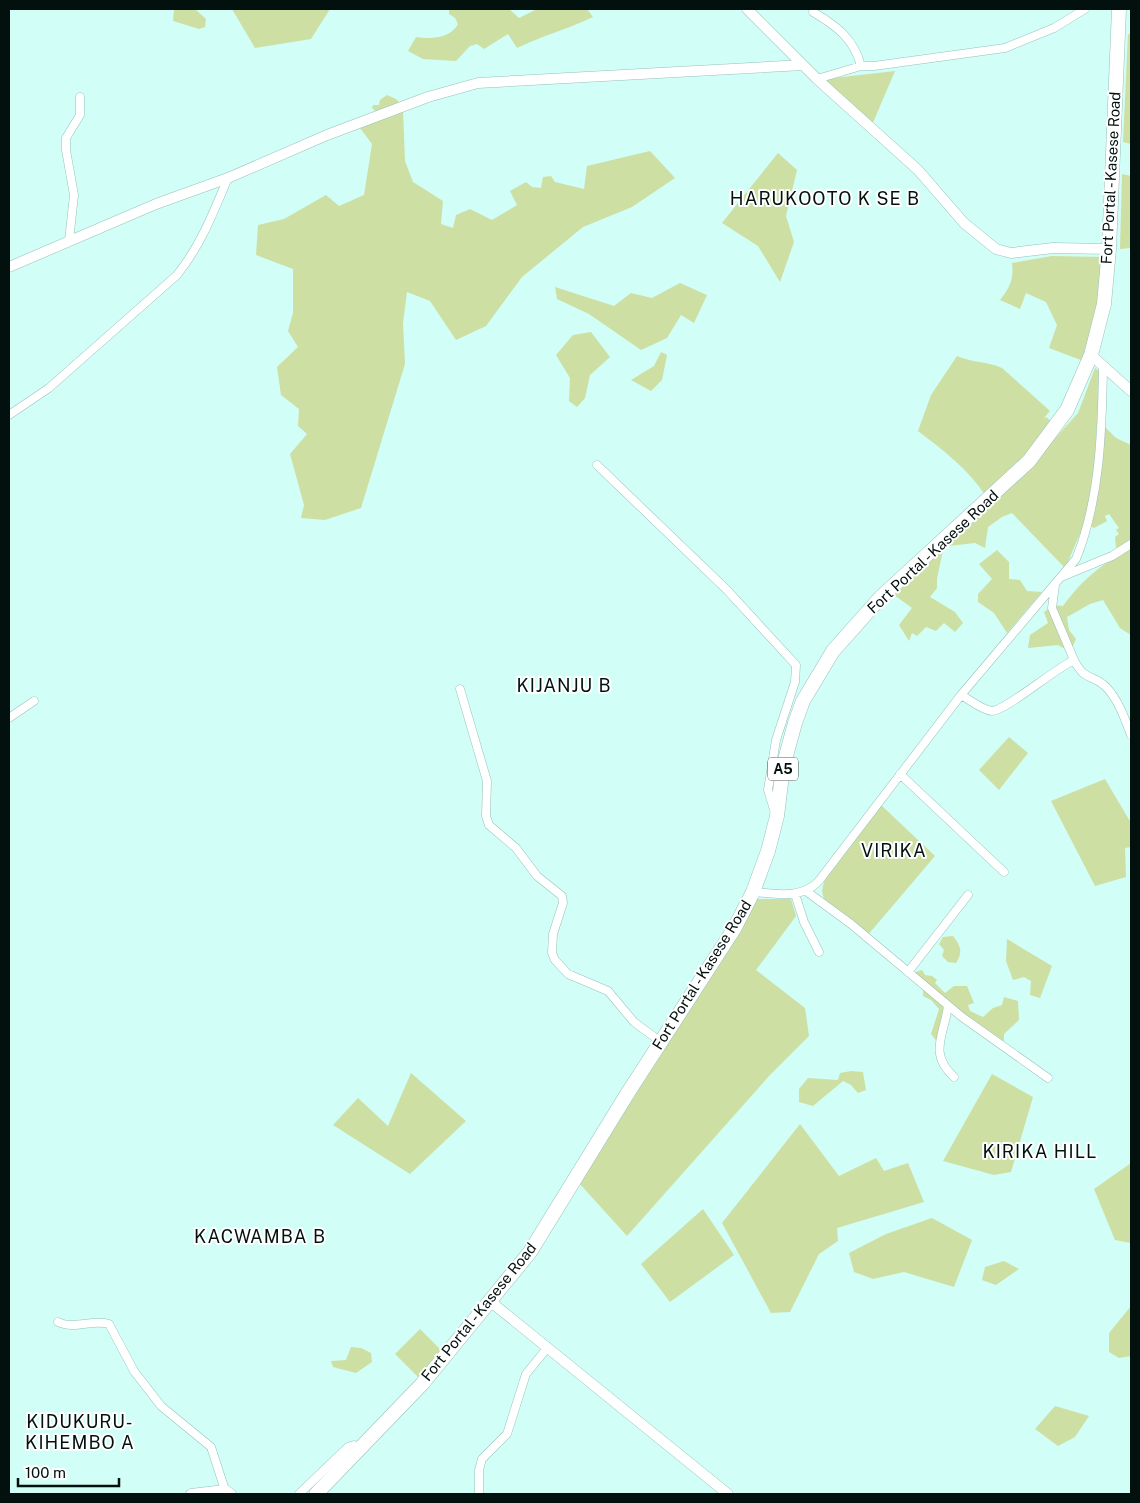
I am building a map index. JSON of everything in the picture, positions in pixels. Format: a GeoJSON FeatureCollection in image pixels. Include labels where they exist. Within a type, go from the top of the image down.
{"type":"FeatureCollection","features":[{"type":"Feature","properties":{"kind":"highway","name":"Fort Portal - Kasese Road"},"geometry":{"type":"LineString","coordinates":[[316,1494],[422,1384],[530,1252],[734,929],[753,892],[768,851],[777,816],[783,767],[795,723],[803,701],[833,652],[881,597],[1029,462],[1067,410],[1091,356],[1104,304],[1119,9]]}},
{"type":"Feature","properties":{"kind":"street"},"geometry":{"type":"LineString","coordinates":[[747,9],[816,79],[906,158],[930,182],[964,223],[996,249],[1011,253],[1053,248],[1108,249]]}},
{"type":"Feature","properties":{"kind":"street"},"geometry":{"type":"LineString","coordinates":[[816,79],[861,66],[973,54],[1005,48],[1054,28],[1084,9]]}},
{"type":"Feature","properties":{"kind":"street"},"geometry":{"type":"LineString","coordinates":[[814,12],[846,35],[857,51],[861,66]]}},
{"type":"Feature","properties":{"kind":"street"},"geometry":{"type":"LineString","coordinates":[[9,267],[156,204],[228,178],[327,135],[428,97],[478,83],[803,65]]}},
{"type":"Feature","properties":{"kind":"street"},"geometry":{"type":"LineString","coordinates":[[69,241],[74,195],[66,150],[66,138],[80,115],[80,97]]}},
{"type":"Feature","properties":{"kind":"street"},"geometry":{"type":"LineString","coordinates":[[9,416],[49,388],[176,275],[193,255],[204,235],[228,178]]}},
{"type":"Feature","properties":{"kind":"street"},"geometry":{"type":"LineString","coordinates":[[1091,356],[1131,391]]}},
{"type":"Feature","properties":{"kind":"street"},"geometry":{"type":"LineString","coordinates":[[753,892],[795,894],[806,891],[818,882],[961,695],[1076,559],[1086,533],[1095,494],[1104,368]]}},
{"type":"Feature","properties":{"kind":"street"},"geometry":{"type":"LineString","coordinates":[[597,465],[726,589],[796,665],[795,682],[776,740],[768,790],[769,799],[777,816]]}},
{"type":"Feature","properties":{"kind":"street"},"geometry":{"type":"LineString","coordinates":[[1061,578],[1112,556],[1131,544]]}},
{"type":"Feature","properties":{"kind":"street"},"geometry":{"type":"LineString","coordinates":[[1055,584],[1052,608],[1074,660],[1082,674],[1102,684],[1107,689],[1125,718],[1131,735]]}},
{"type":"Feature","properties":{"kind":"street"},"geometry":{"type":"LineString","coordinates":[[1039,605],[1052,608]]}},
{"type":"Feature","properties":{"kind":"street"},"geometry":{"type":"LineString","coordinates":[[961,695],[985,709],[1000,709],[1053,671],[1074,660]]}},
{"type":"Feature","properties":{"kind":"street"},"geometry":{"type":"LineString","coordinates":[[460,689],[487,781],[486,816],[489,825],[516,848],[537,876],[562,896],[563,902],[552,944],[555,960],[568,974],[608,991],[634,1022],[661,1042]]}},
{"type":"Feature","properties":{"kind":"street"},"geometry":{"type":"LineString","coordinates":[[9,718],[34,701]]}},
{"type":"Feature","properties":{"kind":"street"},"geometry":{"type":"LineString","coordinates":[[900,774],[1004,872]]}},
{"type":"Feature","properties":{"kind":"street"},"geometry":{"type":"LineString","coordinates":[[806,891],[948,1006],[1048,1078]]}},
{"type":"Feature","properties":{"kind":"street"},"geometry":{"type":"LineString","coordinates":[[795,894],[804,922],[819,952]]}},
{"type":"Feature","properties":{"kind":"street"},"geometry":{"type":"LineString","coordinates":[[908,972],[968,895]]}},
{"type":"Feature","properties":{"kind":"street"},"geometry":{"type":"LineString","coordinates":[[948,1006],[938,1048],[943,1065],[954,1077]]}},
{"type":"Feature","properties":{"kind":"street"},"geometry":{"type":"LineString","coordinates":[[490,1302],[728,1494]]}},
{"type":"Feature","properties":{"kind":"street"},"geometry":{"type":"LineString","coordinates":[[58,1322],[65,1326],[102,1322],[109,1324],[134,1371],[161,1406],[211,1447],[228,1492],[191,1494]]}},
{"type":"Feature","properties":{"kind":"street"},"geometry":{"type":"LineString","coordinates":[[478,1494],[479,1470],[482,1459],[507,1434],[526,1374],[548,1347]]}},
{"type":"Feature","properties":{"kind":"street"},"geometry":{"type":"LineString","coordinates":[[299,1494],[348,1446],[354,1445],[360,1449]]}},
{"type":"Feature","properties":{"kind":"green space"},"geometry":{"type":"Polygon","coordinates":[[[174,9],[195,9],[206,19],[205,27],[199,29],[173,21],[174,9]]]}},
{"type":"Feature","properties":{"kind":"green space"},"geometry":{"type":"Polygon","coordinates":[[[232,9],[330,9],[311,39],[255,48],[232,9]]]}},
{"type":"Feature","properties":{"kind":"green space"},"geometry":{"type":"Polygon","coordinates":[[[449,9],[509,9],[519,18],[537,9],[587,9],[593,17],[517,48],[508,34],[484,49],[477,44],[470,46],[456,61],[423,59],[408,51],[416,37],[440,37],[455,29],[458,24],[455,18],[449,14],[449,9]]]}},
{"type":"Feature","properties":{"kind":"green space"},"geometry":{"type":"Polygon","coordinates":[[[1128,34],[1131,35],[1131,144],[1123,142],[1128,34]]]}},
{"type":"Feature","properties":{"kind":"green space"},"geometry":{"type":"Polygon","coordinates":[[[895,71],[872,125],[825,79],[895,71]]]}},
{"type":"Feature","properties":{"kind":"green space"},"geometry":{"type":"Polygon","coordinates":[[[387,95],[396,99],[402,106],[380,115],[372,108],[373,105],[379,105],[380,100],[387,95]]]}},
{"type":"Feature","properties":{"kind":"green space"},"geometry":{"type":"Polygon","coordinates":[[[403,111],[405,161],[413,182],[443,201],[441,224],[453,228],[456,215],[470,209],[492,220],[517,205],[510,191],[526,182],[532,187],[541,188],[543,177],[551,176],[555,182],[584,189],[587,166],[650,151],[675,178],[632,207],[583,227],[522,277],[486,326],[456,340],[430,301],[407,292],[403,323],[405,364],[361,508],[325,520],[301,518],[304,505],[290,454],[307,434],[298,426],[299,409],[281,395],[277,367],[298,347],[288,331],[293,313],[293,269],[256,255],[258,225],[284,219],[326,195],[339,206],[364,195],[372,144],[360,128],[403,111]]]}},
{"type":"Feature","properties":{"kind":"green space"},"geometry":{"type":"Polygon","coordinates":[[[778,153],[797,170],[786,216],[794,242],[780,282],[758,246],[722,223],[778,153]]]}},
{"type":"Feature","properties":{"kind":"green space"},"geometry":{"type":"Polygon","coordinates":[[[1122,174],[1131,176],[1131,248],[1120,249],[1122,174]]]}},
{"type":"Feature","properties":{"kind":"green space"},"geometry":{"type":"Polygon","coordinates":[[[1052,256],[1103,257],[1102,293],[1086,362],[1049,348],[1057,325],[1046,302],[1026,293],[1020,309],[1000,300],[1011,283],[1012,263],[1052,256]]]}},
{"type":"Feature","properties":{"kind":"green space"},"geometry":{"type":"Polygon","coordinates":[[[680,283],[707,295],[694,323],[681,315],[667,338],[641,350],[589,314],[557,299],[555,287],[614,306],[631,293],[652,298],[680,283]]]}},
{"type":"Feature","properties":{"kind":"green space"},"geometry":{"type":"Polygon","coordinates":[[[591,332],[610,357],[590,375],[585,398],[577,407],[569,401],[570,378],[556,355],[573,335],[591,332]]]}},
{"type":"Feature","properties":{"kind":"green space"},"geometry":{"type":"Polygon","coordinates":[[[661,352],[667,355],[662,380],[651,391],[631,380],[654,366],[661,352]]]}},
{"type":"Feature","properties":{"kind":"green space"},"geometry":{"type":"Polygon","coordinates":[[[957,356],[1002,368],[1050,411],[1043,419],[1046,417],[1051,421],[1017,467],[985,495],[963,468],[918,431],[931,395],[957,356]]]}},
{"type":"Feature","properties":{"kind":"green space"},"geometry":{"type":"Polygon","coordinates":[[[1095,368],[1099,371],[1100,381],[1094,468],[1088,515],[1067,564],[1064,567],[1012,513],[1002,517],[988,527],[985,548],[975,543],[948,546],[1020,477],[1078,413],[1095,368]]]}},
{"type":"Feature","properties":{"kind":"green space"},"geometry":{"type":"Polygon","coordinates":[[[1104,426],[1116,438],[1131,445],[1131,541],[1116,548],[1115,537],[1119,534],[1116,530],[1119,528],[1109,514],[1105,516],[1107,521],[1094,528],[1091,526],[1097,493],[1104,426]]]}},
{"type":"Feature","properties":{"kind":"green space"},"geometry":{"type":"Polygon","coordinates":[[[1131,549],[1131,635],[1120,628],[1103,600],[1090,604],[1067,617],[1069,630],[1076,639],[1070,652],[1058,645],[1028,648],[1030,635],[1048,623],[1044,612],[1053,605],[1063,606],[1093,573],[1131,549]]]}},
{"type":"Feature","properties":{"kind":"green space"},"geometry":{"type":"Polygon","coordinates":[[[943,550],[937,588],[930,597],[955,612],[963,623],[955,632],[944,623],[936,631],[926,627],[917,636],[912,633],[909,641],[899,625],[912,608],[894,595],[943,550]]]}},
{"type":"Feature","properties":{"kind":"green space"},"geometry":{"type":"Polygon","coordinates":[[[997,550],[1009,562],[1009,579],[1020,580],[1027,591],[1042,592],[1007,633],[994,613],[978,602],[978,594],[992,579],[979,564],[997,550]]]}},
{"type":"Feature","properties":{"kind":"green space"},"geometry":{"type":"Polygon","coordinates":[[[1009,737],[1028,753],[999,790],[979,770],[1009,737]]]}},
{"type":"Feature","properties":{"kind":"green space"},"geometry":{"type":"Polygon","coordinates":[[[1105,779],[1131,823],[1131,847],[1125,848],[1126,877],[1095,886],[1051,801],[1105,779]]]}},
{"type":"Feature","properties":{"kind":"green space"},"geometry":{"type":"Polygon","coordinates":[[[881,805],[935,856],[867,936],[825,901],[822,890],[832,868],[881,805]]]}},
{"type":"Feature","properties":{"kind":"green space"},"geometry":{"type":"Polygon","coordinates":[[[755,899],[791,899],[796,916],[756,970],[805,1008],[809,1036],[769,1076],[627,1236],[579,1183],[699,995],[755,899]]]}},
{"type":"Feature","properties":{"kind":"green space"},"geometry":{"type":"Polygon","coordinates":[[[953,936],[960,949],[960,956],[956,963],[948,962],[942,956],[944,950],[939,944],[943,937],[953,936]]]}},
{"type":"Feature","properties":{"kind":"green space"},"geometry":{"type":"Polygon","coordinates":[[[1007,939],[1052,966],[1040,998],[1030,995],[1031,981],[1024,977],[1013,980],[1006,961],[1007,939]]]}},
{"type":"Feature","properties":{"kind":"green space"},"geometry":{"type":"Polygon","coordinates":[[[922,970],[925,975],[932,976],[937,980],[935,983],[945,993],[954,986],[967,986],[974,1003],[968,1005],[970,1011],[983,1017],[993,1008],[1002,1005],[1004,997],[1018,1001],[1019,1020],[1004,1034],[1004,1043],[962,1015],[912,973],[922,970]]]}},
{"type":"Feature","properties":{"kind":"green space"},"geometry":{"type":"Polygon","coordinates":[[[923,988],[946,1007],[937,1042],[931,1034],[939,1009],[931,1000],[923,996],[923,988]]]}},
{"type":"Feature","properties":{"kind":"green space"},"geometry":{"type":"Polygon","coordinates":[[[851,1071],[863,1072],[866,1090],[858,1093],[851,1085],[843,1081],[813,1106],[799,1102],[799,1089],[808,1078],[838,1080],[840,1073],[851,1071]]]}},
{"type":"Feature","properties":{"kind":"green space"},"geometry":{"type":"Polygon","coordinates":[[[411,1073],[466,1121],[410,1174],[333,1125],[358,1098],[388,1126],[411,1073]]]}},
{"type":"Feature","properties":{"kind":"green space"},"geometry":{"type":"Polygon","coordinates":[[[992,1074],[1033,1097],[1011,1172],[994,1175],[943,1161],[992,1074]]]}},
{"type":"Feature","properties":{"kind":"green space"},"geometry":{"type":"Polygon","coordinates":[[[800,1124],[839,1176],[876,1158],[884,1171],[908,1163],[924,1202],[837,1228],[838,1241],[819,1254],[790,1312],[771,1313],[722,1223],[800,1124]]]}},
{"type":"Feature","properties":{"kind":"green space"},"geometry":{"type":"Polygon","coordinates":[[[1131,1163],[1131,1243],[1115,1240],[1094,1189],[1131,1163]]]}},
{"type":"Feature","properties":{"kind":"green space"},"geometry":{"type":"Polygon","coordinates":[[[703,1209],[734,1255],[670,1302],[641,1264],[703,1209]]]}},
{"type":"Feature","properties":{"kind":"green space"},"geometry":{"type":"Polygon","coordinates":[[[932,1218],[972,1240],[954,1287],[904,1272],[873,1279],[854,1272],[849,1253],[886,1234],[932,1218]]]}},
{"type":"Feature","properties":{"kind":"green space"},"geometry":{"type":"Polygon","coordinates":[[[1004,1261],[1019,1269],[996,1285],[982,1280],[985,1267],[1004,1261]]]}},
{"type":"Feature","properties":{"kind":"green space"},"geometry":{"type":"Polygon","coordinates":[[[1131,1306],[1131,1356],[1119,1358],[1109,1352],[1109,1333],[1131,1306]]]}},
{"type":"Feature","properties":{"kind":"green space"},"geometry":{"type":"Polygon","coordinates":[[[420,1329],[443,1352],[419,1378],[395,1354],[420,1329]]]}},
{"type":"Feature","properties":{"kind":"green space"},"geometry":{"type":"Polygon","coordinates":[[[351,1347],[361,1348],[371,1353],[372,1362],[356,1373],[333,1367],[331,1361],[346,1360],[351,1347]]]}},
{"type":"Feature","properties":{"kind":"green space"},"geometry":{"type":"Polygon","coordinates":[[[1055,1406],[1089,1416],[1075,1437],[1058,1446],[1035,1429],[1055,1406]]]}},
{"type":"Feature","properties":{"kind":"district","name":"HARUKOOTO K SE B"},"geometry":{"type":"Point","coordinates":[825,199]}},
{"type":"Feature","properties":{"kind":"district","name":"KIJANJU B"},"geometry":{"type":"Point","coordinates":[564,686]}},
{"type":"Feature","properties":{"kind":"district","name":"VIRIKA"},"geometry":{"type":"Point","coordinates":[894,851]}},
{"type":"Feature","properties":{"kind":"district","name":"KIRIKA HILL"},"geometry":{"type":"Point","coordinates":[1040,1152]}},
{"type":"Feature","properties":{"kind":"district","name":"KACWAMBA B"},"geometry":{"type":"Point","coordinates":[260,1237]}},
{"type":"Feature","properties":{"kind":"district","name":"KIDUKURU- KIHEMBO A"},"geometry":{"type":"Point","coordinates":[80,1432]}}]}
